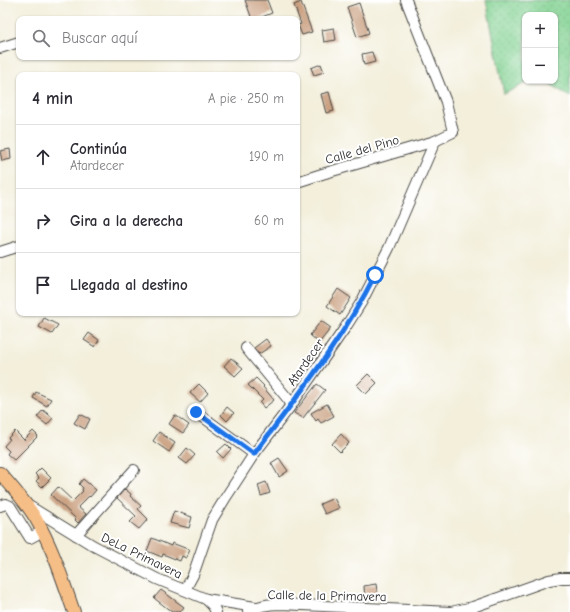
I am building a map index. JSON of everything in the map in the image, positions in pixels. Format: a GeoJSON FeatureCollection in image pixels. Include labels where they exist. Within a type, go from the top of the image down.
{"type":"FeatureCollection","features":[{"type":"Feature","properties":{"kind":"main road"},"geometry":{"type":"LineString","coordinates":[[0,473],[17,491],[43,531],[54,556],[74,612]]}},
{"type":"Feature","properties":{"kind":"street"},"geometry":{"type":"LineString","coordinates":[[406,0],[446,102],[453,132],[435,141]]}},
{"type":"Feature","properties":{"kind":"street"},"geometry":{"type":"LineString","coordinates":[[0,48],[16,43]]}},
{"type":"Feature","properties":{"kind":"street","name":"Calle del Pino"},"geometry":{"type":"LineString","coordinates":[[300,181],[435,141]]}},
{"type":"Feature","properties":{"kind":"street","name":"Atardecer"},"geometry":{"type":"LineString","coordinates":[[185,590],[193,575],[212,520],[226,497],[254,454],[292,404],[362,301],[389,248],[435,141]]}},
{"type":"Feature","properties":{"kind":"street"},"geometry":{"type":"LineString","coordinates":[[0,252],[16,247]]}},
{"type":"Feature","properties":{"kind":"street"},"geometry":{"type":"LineString","coordinates":[[246,348],[292,404]]}},
{"type":"Feature","properties":{"kind":"street"},"geometry":{"type":"LineString","coordinates":[[196,412],[254,454]]}},
{"type":"Feature","properties":{"kind":"street"},"geometry":{"type":"LineString","coordinates":[[76,535],[134,470]]}},
{"type":"Feature","properties":{"kind":"street"},"geometry":{"type":"LineString","coordinates":[[0,506],[8,504],[30,538],[43,531]]}},
{"type":"Feature","properties":{"kind":"street","name":"DeLa Primavera"},"geometry":{"type":"LineString","coordinates":[[27,505],[76,535],[157,579],[206,599],[251,610]]}},
{"type":"Feature","properties":{"kind":"street","name":"Calle de la Primavera"},"geometry":{"type":"LineString","coordinates":[[251,610],[271,604],[281,604],[451,612],[466,609],[555,579],[570,578]]}},
{"type":"Feature","properties":{"kind":"street"},"geometry":{"type":"LineString","coordinates":[[206,599],[213,606],[216,612]]}},
{"type":"Feature","properties":{"kind":"green space"},"geometry":{"type":"Polygon","coordinates":[[[486,0],[570,0],[570,97],[550,84],[558,84],[558,12],[522,12],[522,84],[524,84],[504,94],[486,0]]]}},
{"type":"Feature","properties":{"kind":"building"},"geometry":{"type":"Polygon","coordinates":[[[245,0],[267,0],[272,13],[264,16],[251,16],[245,0]]]}},
{"type":"Feature","properties":{"kind":"building"},"geometry":{"type":"Polygon","coordinates":[[[301,2],[312,32],[302,35],[300,30],[300,16],[298,16],[294,5],[301,2]]]}},
{"type":"Feature","properties":{"kind":"building"},"geometry":{"type":"Polygon","coordinates":[[[359,3],[369,33],[357,37],[347,7],[359,3]]]}},
{"type":"Feature","properties":{"kind":"building"},"geometry":{"type":"Polygon","coordinates":[[[334,28],[336,40],[324,42],[322,30],[334,28]]]}},
{"type":"Feature","properties":{"kind":"building"},"geometry":{"type":"Polygon","coordinates":[[[372,52],[375,62],[364,65],[362,54],[372,52]]]}},
{"type":"Feature","properties":{"kind":"building"},"geometry":{"type":"Polygon","coordinates":[[[321,64],[324,72],[314,75],[311,68],[321,64]]]}},
{"type":"Feature","properties":{"kind":"building"},"geometry":{"type":"Polygon","coordinates":[[[329,92],[334,111],[326,113],[321,94],[329,92]]]}},
{"type":"Feature","properties":{"kind":"building"},"geometry":{"type":"Polygon","coordinates":[[[10,149],[11,159],[2,161],[0,151],[10,149]]]}},
{"type":"Feature","properties":{"kind":"building"},"geometry":{"type":"Polygon","coordinates":[[[338,289],[351,298],[340,315],[327,306],[338,289]]]}},
{"type":"Feature","properties":{"kind":"building"},"geometry":{"type":"Polygon","coordinates":[[[44,318],[58,325],[52,334],[39,327],[44,318]]]}},
{"type":"Feature","properties":{"kind":"building"},"geometry":{"type":"Polygon","coordinates":[[[321,321],[331,328],[319,343],[310,335],[321,321]]]}},
{"type":"Feature","properties":{"kind":"building"},"geometry":{"type":"Polygon","coordinates":[[[89,333],[99,340],[95,347],[84,340],[89,333]]]}},
{"type":"Feature","properties":{"kind":"building"},"geometry":{"type":"Polygon","coordinates":[[[266,339],[271,346],[259,354],[254,348],[266,339]]]}},
{"type":"Feature","properties":{"kind":"building"},"geometry":{"type":"Polygon","coordinates":[[[231,358],[243,368],[235,376],[224,366],[231,358]]]}},
{"type":"Feature","properties":{"kind":"building"},"geometry":{"type":"Polygon","coordinates":[[[368,374],[377,383],[366,394],[357,385],[368,374]]]}},
{"type":"Feature","properties":{"kind":"building"},"geometry":{"type":"Polygon","coordinates":[[[256,378],[274,400],[264,408],[260,403],[263,400],[248,385],[256,378]]]}},
{"type":"Feature","properties":{"kind":"building"},"geometry":{"type":"Polygon","coordinates":[[[199,384],[208,393],[200,402],[190,393],[199,384]]]}},
{"type":"Feature","properties":{"kind":"building"},"geometry":{"type":"Polygon","coordinates":[[[317,384],[325,390],[303,418],[294,413],[317,384]]]}},
{"type":"Feature","properties":{"kind":"building"},"geometry":{"type":"Polygon","coordinates":[[[36,392],[51,399],[47,406],[33,398],[36,392]]]}},
{"type":"Feature","properties":{"kind":"building"},"geometry":{"type":"Polygon","coordinates":[[[327,404],[334,416],[321,423],[318,419],[316,421],[311,413],[327,404]]]}},
{"type":"Feature","properties":{"kind":"building"},"geometry":{"type":"Polygon","coordinates":[[[227,407],[234,413],[227,421],[221,415],[227,407]]]}},
{"type":"Feature","properties":{"kind":"building"},"geometry":{"type":"Polygon","coordinates":[[[43,410],[53,418],[47,425],[37,417],[43,410]]]}},
{"type":"Feature","properties":{"kind":"building"},"geometry":{"type":"Polygon","coordinates":[[[80,414],[90,419],[85,429],[74,423],[80,414]]]}},
{"type":"Feature","properties":{"kind":"building"},"geometry":{"type":"Polygon","coordinates":[[[175,415],[189,425],[183,433],[169,424],[175,415]]]}},
{"type":"Feature","properties":{"kind":"building"},"geometry":{"type":"Polygon","coordinates":[[[15,431],[24,440],[33,431],[38,436],[14,460],[7,454],[9,451],[4,446],[10,439],[8,438],[15,431]]]}},
{"type":"Feature","properties":{"kind":"building"},"geometry":{"type":"Polygon","coordinates":[[[159,432],[175,443],[169,452],[153,441],[159,432]]]}},
{"type":"Feature","properties":{"kind":"building"},"geometry":{"type":"Polygon","coordinates":[[[341,434],[349,443],[340,452],[332,444],[341,434]]]}},
{"type":"Feature","properties":{"kind":"building"},"geometry":{"type":"Polygon","coordinates":[[[226,444],[231,449],[223,458],[217,452],[226,444]]]}},
{"type":"Feature","properties":{"kind":"building"},"geometry":{"type":"Polygon","coordinates":[[[187,448],[195,455],[187,464],[179,458],[187,448]]]}},
{"type":"Feature","properties":{"kind":"building"},"geometry":{"type":"Polygon","coordinates":[[[279,458],[288,471],[279,477],[271,463],[279,458]]]}},
{"type":"Feature","properties":{"kind":"building"},"geometry":{"type":"Polygon","coordinates":[[[41,468],[51,478],[42,487],[36,481],[39,478],[35,474],[41,468]]]}},
{"type":"Feature","properties":{"kind":"building"},"geometry":{"type":"Polygon","coordinates":[[[83,479],[96,490],[78,507],[86,514],[78,523],[75,520],[76,519],[51,495],[58,487],[73,501],[83,491],[83,488],[79,484],[83,479]]]}},
{"type":"Feature","properties":{"kind":"building"},"geometry":{"type":"Polygon","coordinates":[[[266,482],[270,493],[261,496],[258,485],[266,482]]]}},
{"type":"Feature","properties":{"kind":"building"},"geometry":{"type":"Polygon","coordinates":[[[125,489],[141,506],[138,509],[148,519],[139,529],[130,522],[136,516],[117,498],[125,489]]]}},
{"type":"Feature","properties":{"kind":"building"},"geometry":{"type":"Polygon","coordinates":[[[334,498],[339,508],[325,514],[320,504],[334,498]]]}},
{"type":"Feature","properties":{"kind":"building"},"geometry":{"type":"Polygon","coordinates":[[[174,511],[192,517],[189,528],[170,523],[174,511]]]}},
{"type":"Feature","properties":{"kind":"building"},"geometry":{"type":"Polygon","coordinates":[[[152,538],[171,546],[172,543],[190,550],[186,558],[182,556],[180,561],[163,554],[162,557],[147,551],[152,538]]]}},
{"type":"Feature","properties":{"kind":"building"},"geometry":{"type":"Polygon","coordinates":[[[376,584],[378,598],[365,600],[364,586],[376,584]]]}},
{"type":"Feature","properties":{"kind":"building"},"geometry":{"type":"Polygon","coordinates":[[[161,590],[184,607],[180,612],[172,612],[154,598],[161,590]]]}},
{"type":"Feature","properties":{"kind":"route"},"geometry":{"type":"LineString","coordinates":[[196,412],[254,454],[292,404],[345,328],[362,301],[375,275]]}}]}
